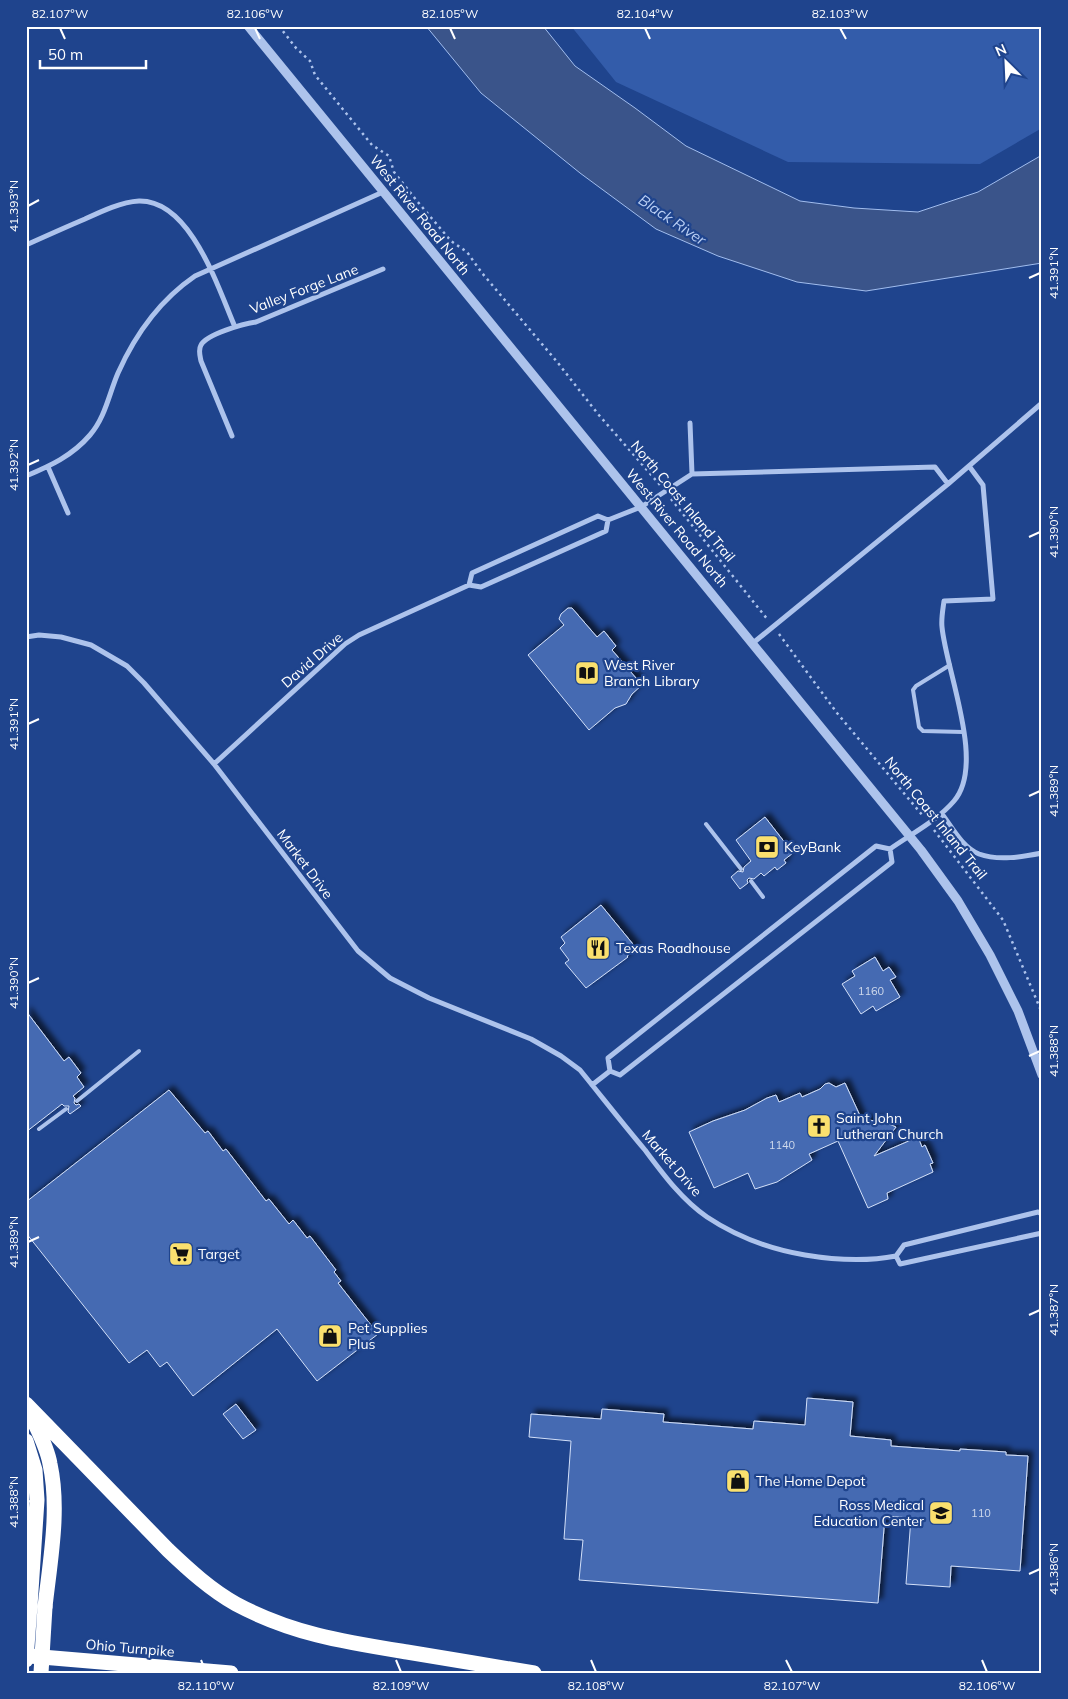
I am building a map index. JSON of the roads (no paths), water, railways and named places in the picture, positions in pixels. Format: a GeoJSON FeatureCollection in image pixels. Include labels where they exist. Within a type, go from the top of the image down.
{"type":"FeatureCollection","features":[{"type":"Feature","properties":{"kind":"highway"},"geometry":{"type":"LineString","coordinates":[[26,1404],[50,1462],[54,1490],[52,1541],[26,1660]]}},
{"type":"Feature","properties":{"kind":"highway"},"geometry":{"type":"LineString","coordinates":[[26,1404],[168,1550],[200,1579],[235,1604],[294,1630],[338,1641],[534,1673]]}},
{"type":"Feature","properties":{"kind":"highway"},"geometry":{"type":"LineString","coordinates":[[26,1441],[35,1470],[38,1606],[42,1673]]}},
{"type":"Feature","properties":{"kind":"highway","name":"Ohio Turnpike"},"geometry":{"type":"LineString","coordinates":[[26,1656],[230,1673]]}},
{"type":"Feature","properties":{"kind":"street","name":"West River Road North"},"geometry":{"type":"LineString","coordinates":[[248,26],[909,835],[958,901],[990,955],[1018,1011],[1042,1075]]}},
{"type":"Feature","properties":{"kind":"street"},"geometry":{"type":"LineString","coordinates":[[26,476],[59,462],[78,448],[98,424],[119,372],[143,328],[157,309],[180,286],[210,269],[383,192]]}},
{"type":"Feature","properties":{"kind":"street"},"geometry":{"type":"LineString","coordinates":[[26,245],[110,208],[138,201],[150,202],[169,210],[178,218],[196,244],[210,269],[234,328]]}},
{"type":"Feature","properties":{"kind":"street","name":"Valley Forge Lane"},"geometry":{"type":"LineString","coordinates":[[232,436],[201,361],[199,351],[202,343],[209,338],[256,322],[384,270]]}},
{"type":"Feature","properties":{"kind":"street"},"geometry":{"type":"LineString","coordinates":[[753,643],[948,484],[1042,404]]}},
{"type":"Feature","properties":{"kind":"street"},"geometry":{"type":"LineString","coordinates":[[690,423],[692,474],[935,467],[948,484]]}},
{"type":"Feature","properties":{"kind":"street"},"geometry":{"type":"LineString","coordinates":[[610,1070],[608,1058],[876,846],[890,849],[942,814],[955,800],[964,785],[967,762],[963,732],[955,684],[941,625],[944,601],[993,599],[983,485],[969,466]]}},
{"type":"Feature","properties":{"kind":"street"},"geometry":{"type":"LineString","coordinates":[[48,467],[68,513]]}},
{"type":"Feature","properties":{"kind":"street","name":"David Drive"},"geometry":{"type":"LineString","coordinates":[[469,586],[472,573],[598,516],[608,520],[641,507],[692,474]]}},
{"type":"Feature","properties":{"kind":"street","name":"David Drive"},"geometry":{"type":"LineString","coordinates":[[214,764],[345,644],[359,635],[469,586],[481,587],[606,531],[608,520]]}},
{"type":"Feature","properties":{"kind":"street","name":"Market Drive"},"geometry":{"type":"LineString","coordinates":[[26,636],[61,637],[91,645],[127,666],[144,682],[214,764],[360,953],[390,978],[429,998],[530,1039],[561,1056],[580,1070],[674,1188],[706,1216],[717,1223],[748,1239],[780,1251],[833,1259],[867,1260],[896,1256],[900,1264],[1042,1233]]}},
{"type":"Feature","properties":{"kind":"street"},"geometry":{"type":"LineString","coordinates":[[942,814],[958,837],[979,854],[1010,858],[1042,852]]}},
{"type":"Feature","properties":{"kind":"street"},"geometry":{"type":"LineString","coordinates":[[610,1070],[620,1075],[891,863],[890,849]]}},
{"type":"Feature","properties":{"kind":"street"},"geometry":{"type":"LineString","coordinates":[[592,1085],[610,1070]]}},
{"type":"Feature","properties":{"kind":"street"},"geometry":{"type":"LineString","coordinates":[[896,1256],[904,1244],[1038,1212],[1042,1214]]}},
{"type":"Feature","properties":{"kind":"lane"},"geometry":{"type":"LineString","coordinates":[[950,665],[916,686],[913,690],[920,727],[923,731],[963,732]]}},
{"type":"Feature","properties":{"kind":"lane"},"geometry":{"type":"LineString","coordinates":[[706,824],[741,869]]}},
{"type":"Feature","properties":{"kind":"lane"},"geometry":{"type":"LineString","coordinates":[[751,881],[763,897]]}},
{"type":"Feature","properties":{"kind":"lane"},"geometry":{"type":"LineString","coordinates":[[77,1100],[139,1051]]}},
{"type":"Feature","properties":{"kind":"lane"},"geometry":{"type":"LineString","coordinates":[[39,1129],[66,1109]]}},
{"type":"Feature","properties":{"kind":"water","name":"Black River"},"geometry":{"type":"Polygon","coordinates":[[[426,26],[543,26],[575,66],[686,146],[800,201],[854,208],[918,212],[978,192],[1042,155],[1042,263],[866,291],[797,282],[718,256],[656,229],[580,173],[481,93],[426,26]]]}},
{"type":"Feature","properties":{"kind":"place","name":"West River Branch Library"},"geometry":{"type":"Point","coordinates":[587,673]}},
{"type":"Feature","properties":{"kind":"place","name":"KeyBank"},"geometry":{"type":"Point","coordinates":[767,847]}},
{"type":"Feature","properties":{"kind":"place","name":"Texas Roadhouse"},"geometry":{"type":"Point","coordinates":[598,948]}},
{"type":"Feature","properties":{"kind":"place","name":"Saint John Lutheran Church"},"geometry":{"type":"Point","coordinates":[819,1126]}},
{"type":"Feature","properties":{"kind":"place","name":"Target"},"geometry":{"type":"Point","coordinates":[181,1254]}},
{"type":"Feature","properties":{"kind":"place","name":"Pet Supplies Plus"},"geometry":{"type":"Point","coordinates":[330,1336]}},
{"type":"Feature","properties":{"kind":"place","name":"The Home Depot"},"geometry":{"type":"Point","coordinates":[738,1481]}},
{"type":"Feature","properties":{"kind":"place","name":"Ross Medical Education Center"},"geometry":{"type":"Point","coordinates":[941,1513]}}]}
